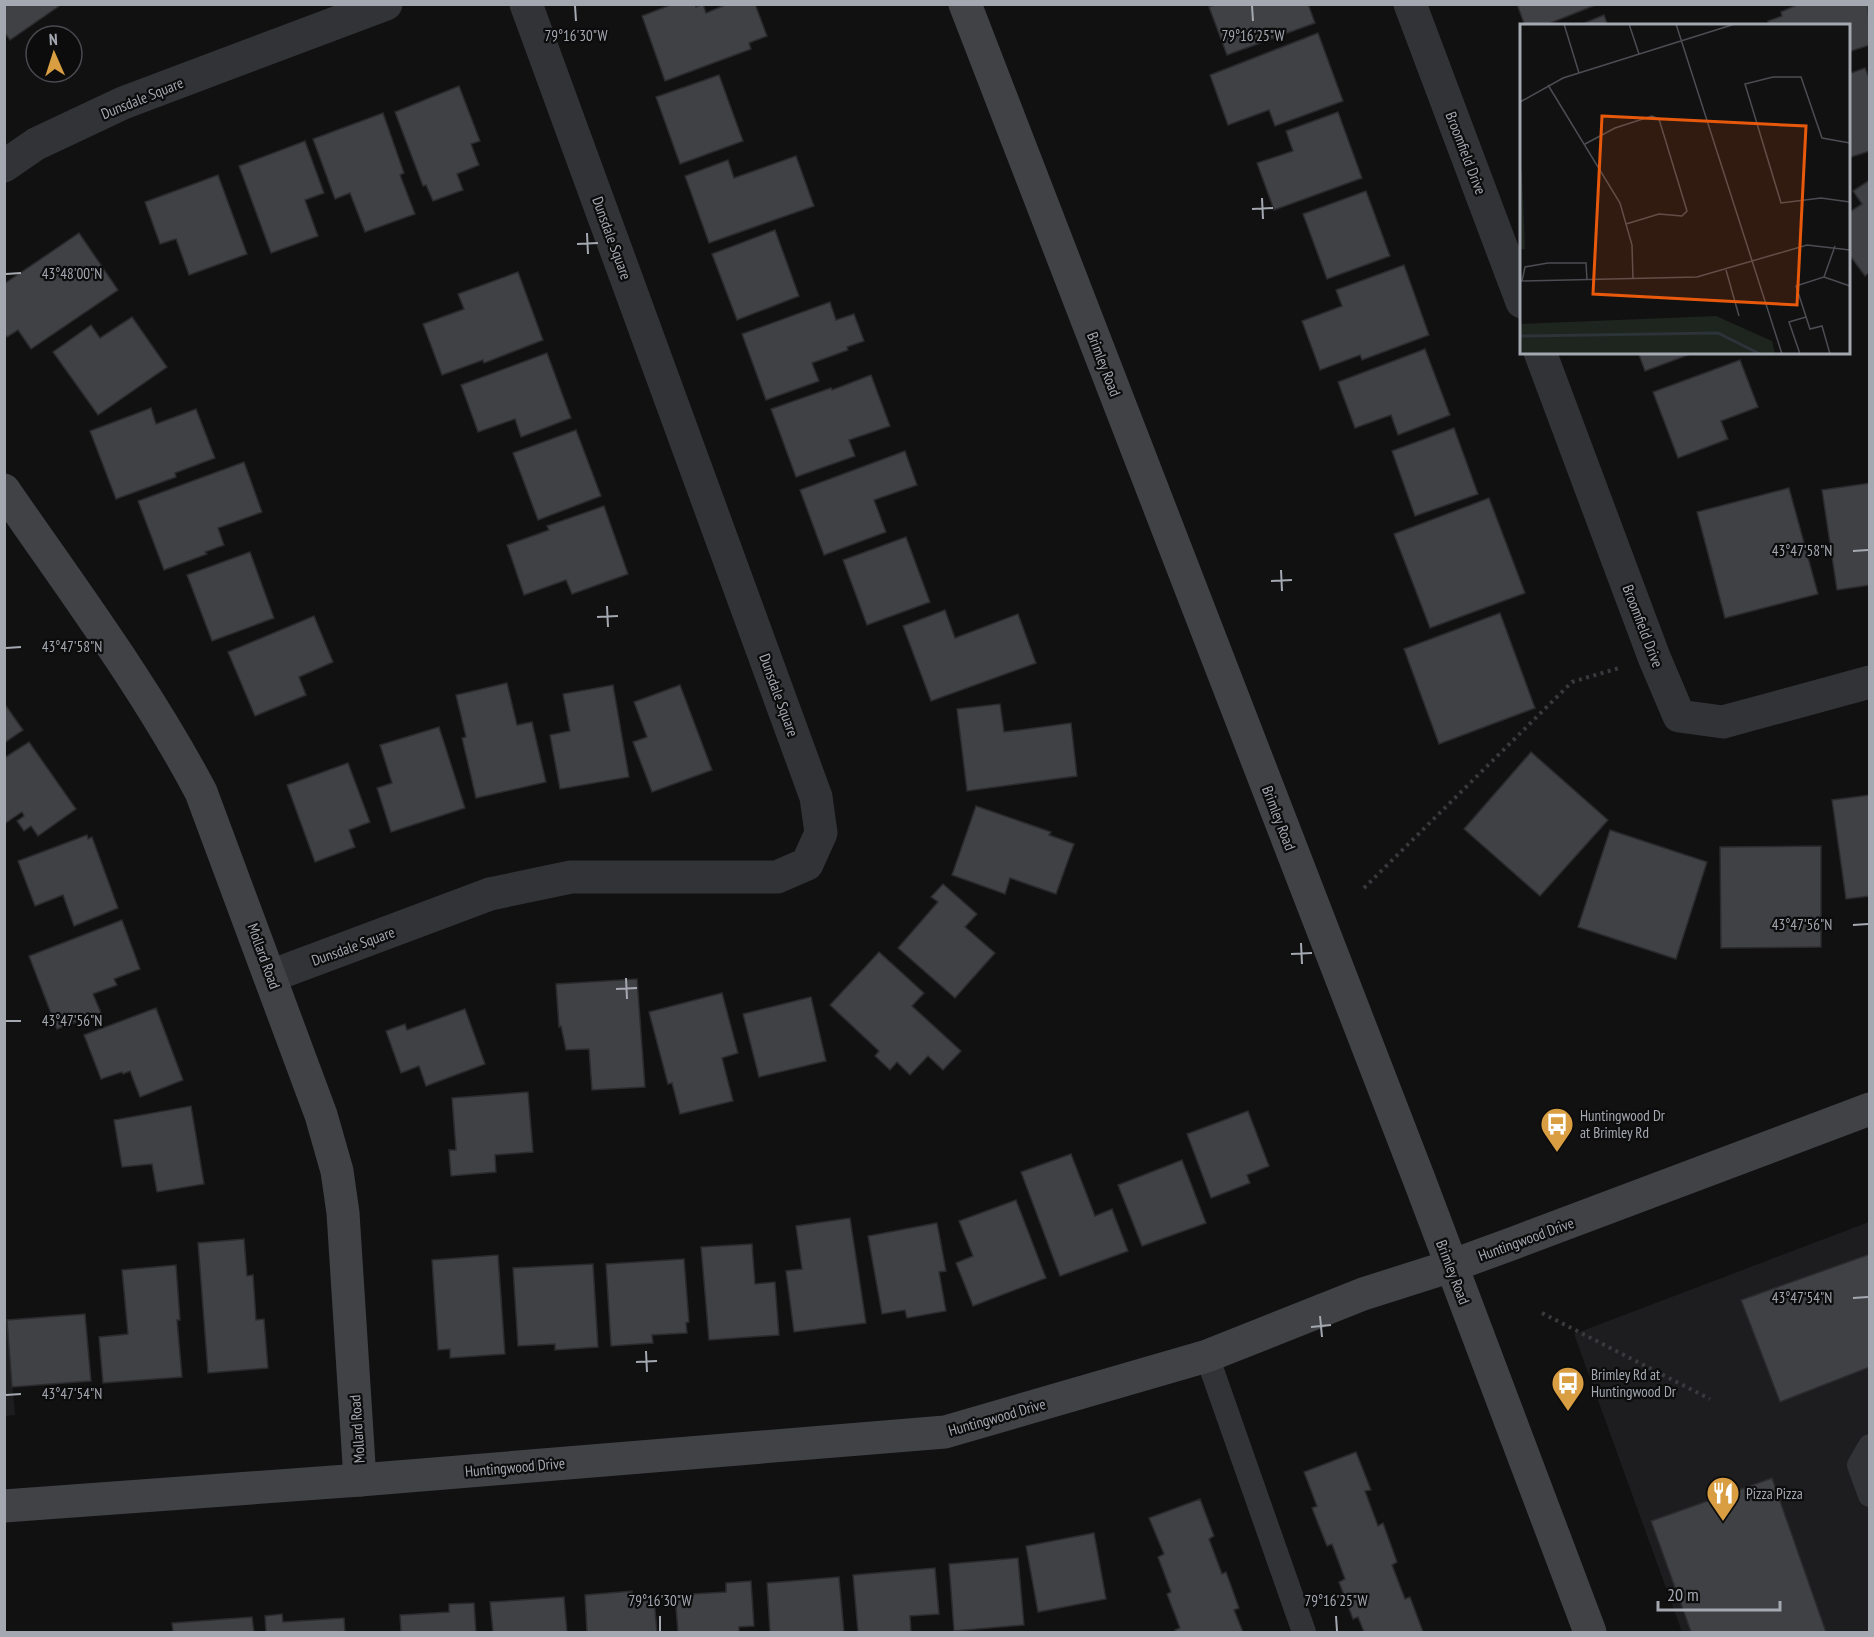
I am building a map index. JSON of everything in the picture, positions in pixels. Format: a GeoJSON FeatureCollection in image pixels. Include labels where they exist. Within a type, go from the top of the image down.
{"type":"FeatureCollection","features":[{"type":"Feature","properties":{"kind":"street","name":"Dunsdale Square"},"geometry":{"type":"LineString","coordinates":[[4,166],[36,144],[123,103],[386,4]]}},
{"type":"Feature","properties":{"kind":"street","name":"Dunsdale Square"},"geometry":{"type":"LineString","coordinates":[[271,976],[490,894],[571,877],[777,877],[807,864],[821,833],[816,797],[526,4]]}},
{"type":"Feature","properties":{"kind":"street","name":"Brimley Road"},"geometry":{"type":"LineString","coordinates":[[965,4],[1590,1632]]}},
{"type":"Feature","properties":{"kind":"street","name":"Broomfield Drive"},"geometry":{"type":"LineString","coordinates":[[1410,4],[1520,299]]}},
{"type":"Feature","properties":{"kind":"street","name":"Broomfield Drive"},"geometry":{"type":"LineString","coordinates":[[1541,354],[1654,657],[1679,716],[1723,722],[1869,682]]}},
{"type":"Feature","properties":{"kind":"street","name":"Mollard Road"},"geometry":{"type":"LineString","coordinates":[[4,490],[143,691],[176,744],[201,792],[271,976],[321,1115],[337,1171],[343,1213],[360,1479]]}},
{"type":"Feature","properties":{"kind":"street","name":"Huntingwood Drive"},"geometry":{"type":"LineString","coordinates":[[4,1506],[945,1432],[1207,1356],[1363,1294],[1451,1266],[1869,1109]]}},
{"type":"Feature","properties":{"kind":"lane"},"geometry":{"type":"LineString","coordinates":[[1207,1356],[1304,1632]]}},
{"type":"Feature","properties":{"kind":"lane"},"geometry":{"type":"LineString","coordinates":[[1869,1446],[1859,1465],[1869,1495]]}},
{"type":"Feature","properties":{"kind":"path"},"geometry":{"type":"LineString","coordinates":[[1364,888],[1572,682],[1654,657]]}},
{"type":"Feature","properties":{"kind":"path"},"geometry":{"type":"LineString","coordinates":[[1542,1313],[1710,1399]]}},
{"type":"Feature","properties":{"kind":"shaded area"},"geometry":{"type":"Polygon","coordinates":[[[1869,1222],[1869,1632],[1682,1632],[1574,1334],[1869,1222]]]}},
{"type":"Feature","properties":{"kind":"shaded area"},"geometry":{"type":"Polygon","coordinates":[[[4,1288],[15,1415],[5,1416],[4,1416],[4,1288]]]}},
{"type":"Feature","properties":{"kind":"building"},"geometry":{"type":"Polygon","coordinates":[[[4,4],[62,4],[33,24],[24,24],[24,30],[10,40],[4,32],[4,4]]]}},
{"type":"Feature","properties":{"kind":"building"},"geometry":{"type":"Polygon","coordinates":[[[673,4],[695,4],[696,7],[703,4],[706,13],[728,4],[755,4],[767,36],[749,43],[751,49],[665,81],[642,16],[673,4]]]}},
{"type":"Feature","properties":{"kind":"building"},"geometry":{"type":"Polygon","coordinates":[[[1217,4],[1308,4],[1315,23],[1227,55],[1209,7],[1217,4]]]}},
{"type":"Feature","properties":{"kind":"building"},"geometry":{"type":"Polygon","coordinates":[[[1517,4],[1598,4],[1548,24],[1524,24],[1517,4]]]}},
{"type":"Feature","properties":{"kind":"building"},"geometry":{"type":"Polygon","coordinates":[[[1799,4],[1868,4],[1870,45],[1850,51],[1850,24],[1769,24],[1768,21],[1782,16],[1781,12],[1799,4]]]}},
{"type":"Feature","properties":{"kind":"building"},"geometry":{"type":"Polygon","coordinates":[[[1604,15],[1607,24],[1582,24],[1604,15]]]}},
{"type":"Feature","properties":{"kind":"building"},"geometry":{"type":"Polygon","coordinates":[[[1318,33],[1343,101],[1275,126],[1269,110],[1228,125],[1210,75],[1318,33]]]}},
{"type":"Feature","properties":{"kind":"building"},"geometry":{"type":"Polygon","coordinates":[[[1865,68],[1870,80],[1870,151],[1850,157],[1850,73],[1865,68]]]}},
{"type":"Feature","properties":{"kind":"building"},"geometry":{"type":"Polygon","coordinates":[[[719,75],[743,141],[680,164],[656,97],[719,75]]]}},
{"type":"Feature","properties":{"kind":"building"},"geometry":{"type":"Polygon","coordinates":[[[459,86],[480,141],[471,144],[479,165],[457,174],[463,190],[433,201],[426,185],[423,186],[395,112],[459,86]]]}},
{"type":"Feature","properties":{"kind":"building"},"geometry":{"type":"Polygon","coordinates":[[[1338,112],[1362,178],[1274,210],[1257,163],[1293,151],[1286,131],[1338,112]]]}},
{"type":"Feature","properties":{"kind":"building"},"geometry":{"type":"Polygon","coordinates":[[[383,113],[404,173],[400,175],[415,214],[365,232],[350,193],[335,199],[313,139],[383,113]]]}},
{"type":"Feature","properties":{"kind":"building"},"geometry":{"type":"Polygon","coordinates":[[[305,141],[324,193],[305,200],[318,236],[271,253],[239,166],[305,141]]]}},
{"type":"Feature","properties":{"kind":"building"},"geometry":{"type":"Polygon","coordinates":[[[796,156],[814,206],[709,243],[685,176],[728,160],[734,178],[796,156]]]}},
{"type":"Feature","properties":{"kind":"building"},"geometry":{"type":"Polygon","coordinates":[[[218,175],[247,254],[189,275],[176,239],[160,244],[145,202],[218,175]]]}},
{"type":"Feature","properties":{"kind":"building"},"geometry":{"type":"Polygon","coordinates":[[[1870,180],[1870,272],[1865,276],[1850,256],[1850,212],[1862,204],[1853,191],[1870,180]]]}},
{"type":"Feature","properties":{"kind":"building"},"geometry":{"type":"Polygon","coordinates":[[[1366,191],[1390,256],[1327,279],[1303,214],[1366,191]]]}},
{"type":"Feature","properties":{"kind":"building"},"geometry":{"type":"Polygon","coordinates":[[[775,230],[799,296],[737,320],[712,254],[775,230]]]}},
{"type":"Feature","properties":{"kind":"building"},"geometry":{"type":"Polygon","coordinates":[[[79,233],[118,290],[31,349],[18,330],[7,337],[4,333],[4,284],[79,233]]]}},
{"type":"Feature","properties":{"kind":"building"},"geometry":{"type":"Polygon","coordinates":[[[1404,265],[1429,335],[1362,360],[1360,355],[1320,370],[1302,321],[1342,306],[1336,290],[1404,265]]]}},
{"type":"Feature","properties":{"kind":"building"},"geometry":{"type":"Polygon","coordinates":[[[518,272],[543,340],[484,363],[483,360],[442,375],[423,324],[464,309],[458,294],[518,272]]]}},
{"type":"Feature","properties":{"kind":"building"},"geometry":{"type":"Polygon","coordinates":[[[830,302],[836,320],[854,314],[864,341],[847,347],[848,350],[812,363],[819,381],[766,400],[742,334],[830,302]]]}},
{"type":"Feature","properties":{"kind":"building"},"geometry":{"type":"Polygon","coordinates":[[[132,317],[167,367],[98,415],[53,352],[91,325],[100,338],[132,317]]]}},
{"type":"Feature","properties":{"kind":"building"},"geometry":{"type":"Polygon","coordinates":[[[1425,349],[1450,415],[1398,435],[1391,415],[1355,428],[1338,382],[1425,349]]]}},
{"type":"Feature","properties":{"kind":"building"},"geometry":{"type":"Polygon","coordinates":[[[547,353],[571,418],[521,437],[515,419],[478,432],[461,385],[547,353]]]}},
{"type":"Feature","properties":{"kind":"building"},"geometry":{"type":"Polygon","coordinates":[[[1639,354],[1691,354],[1645,371],[1639,354]]]}},
{"type":"Feature","properties":{"kind":"building"},"geometry":{"type":"Polygon","coordinates":[[[1740,360],[1758,407],[1721,421],[1728,439],[1678,458],[1653,392],[1740,360]]]}},
{"type":"Feature","properties":{"kind":"building"},"geometry":{"type":"Polygon","coordinates":[[[871,375],[890,426],[849,440],[855,456],[796,477],[771,409],[871,375]]]}},
{"type":"Feature","properties":{"kind":"building"},"geometry":{"type":"Polygon","coordinates":[[[151,408],[156,424],[196,409],[215,458],[175,473],[176,477],[116,499],[90,431],[151,408]]]}},
{"type":"Feature","properties":{"kind":"building"},"geometry":{"type":"Polygon","coordinates":[[[1454,428],[1478,494],[1415,516],[1392,451],[1454,428]]]}},
{"type":"Feature","properties":{"kind":"building"},"geometry":{"type":"Polygon","coordinates":[[[576,430],[601,496],[538,520],[513,453],[576,430]]]}},
{"type":"Feature","properties":{"kind":"building"},"geometry":{"type":"Polygon","coordinates":[[[905,451],[917,485],[874,500],[886,532],[824,555],[800,490],[905,451]]]}},
{"type":"Feature","properties":{"kind":"building"},"geometry":{"type":"Polygon","coordinates":[[[244,462],[262,512],[218,528],[224,545],[164,570],[138,501],[244,462]]]}},
{"type":"Feature","properties":{"kind":"building"},"geometry":{"type":"Polygon","coordinates":[[[1870,483],[1870,585],[1837,590],[1822,490],[1870,483]]]}},
{"type":"Feature","properties":{"kind":"building"},"geometry":{"type":"Polygon","coordinates":[[[1789,488],[1818,594],[1725,618],[1697,512],[1789,488]]]}},
{"type":"Feature","properties":{"kind":"building"},"geometry":{"type":"Polygon","coordinates":[[[1489,498],[1525,593],[1430,628],[1394,534],[1489,498]]]}},
{"type":"Feature","properties":{"kind":"building"},"geometry":{"type":"Polygon","coordinates":[[[604,506],[628,574],[572,594],[566,580],[524,595],[507,545],[549,530],[547,526],[604,506]]]}},
{"type":"Feature","properties":{"kind":"building"},"geometry":{"type":"Polygon","coordinates":[[[906,537],[930,602],[867,625],[843,560],[906,537]]]}},
{"type":"Feature","properties":{"kind":"building"},"geometry":{"type":"Polygon","coordinates":[[[250,552],[274,618],[212,641],[187,575],[250,552]]]}},
{"type":"Feature","properties":{"kind":"building"},"geometry":{"type":"Polygon","coordinates":[[[945,610],[955,638],[1018,614],[1036,663],[931,701],[903,626],[945,610]]]}},
{"type":"Feature","properties":{"kind":"building"},"geometry":{"type":"Polygon","coordinates":[[[1500,613],[1535,708],[1439,744],[1404,649],[1500,613]]]}},
{"type":"Feature","properties":{"kind":"building"},"geometry":{"type":"Polygon","coordinates":[[[314,616],[333,662],[299,677],[306,695],[255,716],[228,652],[314,616]]]}},
{"type":"Feature","properties":{"kind":"building"},"geometry":{"type":"Polygon","coordinates":[[[507,683],[517,725],[532,722],[546,782],[476,798],[462,738],[466,737],[456,695],[507,683]]]}},
{"type":"Feature","properties":{"kind":"building"},"geometry":{"type":"Polygon","coordinates":[[[613,685],[629,777],[560,789],[550,735],[570,731],[563,694],[613,685]]]}},
{"type":"Feature","properties":{"kind":"building"},"geometry":{"type":"Polygon","coordinates":[[[680,685],[712,770],[652,792],[633,742],[647,737],[634,702],[680,685]]]}},
{"type":"Feature","properties":{"kind":"building"},"geometry":{"type":"Polygon","coordinates":[[[4,703],[23,730],[4,743],[4,703]]]}},
{"type":"Feature","properties":{"kind":"building"},"geometry":{"type":"Polygon","coordinates":[[[1000,704],[1004,732],[1071,723],[1077,776],[967,791],[957,709],[1000,704]]]}},
{"type":"Feature","properties":{"kind":"building"},"geometry":{"type":"Polygon","coordinates":[[[439,727],[465,808],[391,832],[377,788],[392,783],[380,745],[439,727]]]}},
{"type":"Feature","properties":{"kind":"building"},"geometry":{"type":"Polygon","coordinates":[[[29,742],[76,809],[38,836],[31,826],[24,831],[17,821],[24,816],[22,812],[4,824],[4,758],[29,742]]]}},
{"type":"Feature","properties":{"kind":"building"},"geometry":{"type":"Polygon","coordinates":[[[1531,752],[1608,820],[1540,896],[1464,829],[1531,752]]]}},
{"type":"Feature","properties":{"kind":"building"},"geometry":{"type":"Polygon","coordinates":[[[348,763],[370,822],[349,830],[355,847],[315,862],[287,785],[348,763]]]}},
{"type":"Feature","properties":{"kind":"building"},"geometry":{"type":"Polygon","coordinates":[[[1870,795],[1870,896],[1846,899],[1832,800],[1870,795]]]}},
{"type":"Feature","properties":{"kind":"building"},"geometry":{"type":"Polygon","coordinates":[[[976,806],[1051,832],[1049,835],[1074,844],[1056,894],[1010,878],[1005,894],[952,875],[976,806]]]}},
{"type":"Feature","properties":{"kind":"building"},"geometry":{"type":"Polygon","coordinates":[[[1610,830],[1707,862],[1676,959],[1578,927],[1610,830]]]}},
{"type":"Feature","properties":{"kind":"building"},"geometry":{"type":"Polygon","coordinates":[[[87,835],[88,839],[92,837],[118,908],[74,926],[63,895],[35,906],[18,861],[87,835]]]}},
{"type":"Feature","properties":{"kind":"building"},"geometry":{"type":"Polygon","coordinates":[[[1821,846],[1821,947],[1721,948],[1720,847],[1821,846]]]}},
{"type":"Feature","properties":{"kind":"building"},"geometry":{"type":"Polygon","coordinates":[[[943,884],[977,914],[965,927],[995,953],[955,998],[898,948],[938,902],[931,897],[943,884]]]}},
{"type":"Feature","properties":{"kind":"building"},"geometry":{"type":"Polygon","coordinates":[[[122,920],[140,969],[114,979],[117,985],[93,994],[101,1013],[57,1029],[29,956],[122,920]]]}},
{"type":"Feature","properties":{"kind":"building"},"geometry":{"type":"Polygon","coordinates":[[[879,952],[924,993],[912,1006],[961,1051],[943,1070],[928,1056],[910,1075],[897,1062],[890,1070],[875,1056],[879,1051],[830,1005],[879,952]]]}},
{"type":"Feature","properties":{"kind":"building"},"geometry":{"type":"Polygon","coordinates":[[[637,979],[645,1087],[592,1090],[589,1049],[566,1050],[561,1026],[559,1027],[556,984],[637,979]]]}},
{"type":"Feature","properties":{"kind":"building"},"geometry":{"type":"Polygon","coordinates":[[[722,993],[738,1053],[722,1058],[733,1101],[680,1114],[672,1083],[668,1084],[649,1012],[722,993]]]}},
{"type":"Feature","properties":{"kind":"building"},"geometry":{"type":"Polygon","coordinates":[[[811,997],[826,1061],[759,1077],[743,1014],[811,997]]]}},
{"type":"Feature","properties":{"kind":"building"},"geometry":{"type":"Polygon","coordinates":[[[156,1008],[183,1080],[140,1097],[130,1071],[101,1079],[84,1035],[156,1008]]]}},
{"type":"Feature","properties":{"kind":"building"},"geometry":{"type":"Polygon","coordinates":[[[465,1009],[485,1064],[426,1086],[419,1066],[401,1073],[386,1031],[405,1024],[407,1030],[465,1009]]]}},
{"type":"Feature","properties":{"kind":"building"},"geometry":{"type":"Polygon","coordinates":[[[528,1092],[533,1152],[495,1155],[496,1172],[451,1176],[449,1150],[456,1150],[452,1098],[528,1092]]]}},
{"type":"Feature","properties":{"kind":"building"},"geometry":{"type":"Polygon","coordinates":[[[191,1106],[204,1184],[157,1192],[152,1164],[122,1167],[114,1120],[191,1106]]]}},
{"type":"Feature","properties":{"kind":"building"},"geometry":{"type":"Polygon","coordinates":[[[1248,1111],[1269,1166],[1247,1175],[1250,1183],[1211,1198],[1187,1134],[1248,1111]]]}},
{"type":"Feature","properties":{"kind":"building"},"geometry":{"type":"Polygon","coordinates":[[[1071,1154],[1095,1216],[1112,1209],[1128,1251],[1060,1276],[1021,1172],[1071,1154]]]}},
{"type":"Feature","properties":{"kind":"building"},"geometry":{"type":"Polygon","coordinates":[[[1182,1160],[1206,1223],[1142,1246],[1118,1185],[1182,1160]]]}},
{"type":"Feature","properties":{"kind":"building"},"geometry":{"type":"Polygon","coordinates":[[[1016,1200],[1046,1278],[973,1306],[956,1263],[973,1256],[959,1221],[1016,1200]]]}},
{"type":"Feature","properties":{"kind":"building"},"geometry":{"type":"Polygon","coordinates":[[[850,1218],[866,1323],[794,1332],[786,1271],[802,1269],[796,1226],[850,1218]]]}},
{"type":"Feature","properties":{"kind":"building"},"geometry":{"type":"Polygon","coordinates":[[[937,1223],[946,1271],[939,1272],[946,1311],[907,1318],[905,1310],[882,1314],[868,1236],[937,1223]]]}},
{"type":"Feature","properties":{"kind":"building"},"geometry":{"type":"Polygon","coordinates":[[[244,1239],[247,1276],[253,1275],[256,1320],[264,1319],[268,1368],[208,1373],[198,1243],[244,1239]]]}},
{"type":"Feature","properties":{"kind":"building"},"geometry":{"type":"Polygon","coordinates":[[[752,1244],[755,1284],[775,1282],[779,1335],[709,1340],[701,1247],[752,1244]]]}},
{"type":"Feature","properties":{"kind":"building"},"geometry":{"type":"Polygon","coordinates":[[[1870,1254],[1870,1367],[1780,1402],[1741,1300],[1870,1254]]]}},
{"type":"Feature","properties":{"kind":"building"},"geometry":{"type":"Polygon","coordinates":[[[498,1255],[505,1354],[450,1358],[450,1349],[438,1350],[432,1260],[498,1255]]]}},
{"type":"Feature","properties":{"kind":"building"},"geometry":{"type":"Polygon","coordinates":[[[684,1259],[689,1322],[686,1323],[687,1333],[652,1335],[653,1343],[611,1346],[606,1264],[684,1259]]]}},
{"type":"Feature","properties":{"kind":"building"},"geometry":{"type":"Polygon","coordinates":[[[593,1264],[598,1347],[555,1350],[555,1344],[518,1346],[513,1268],[593,1264]]]}},
{"type":"Feature","properties":{"kind":"building"},"geometry":{"type":"Polygon","coordinates":[[[176,1265],[180,1320],[177,1320],[182,1377],[103,1383],[99,1337],[128,1334],[122,1270],[176,1265]]]}},
{"type":"Feature","properties":{"kind":"building"},"geometry":{"type":"Polygon","coordinates":[[[85,1314],[91,1381],[12,1387],[7,1320],[85,1314]]]}},
{"type":"Feature","properties":{"kind":"building"},"geometry":{"type":"Polygon","coordinates":[[[1356,1452],[1371,1490],[1365,1491],[1378,1526],[1383,1523],[1397,1562],[1392,1565],[1405,1599],[1410,1597],[1423,1632],[1364,1632],[1358,1617],[1353,1619],[1339,1582],[1345,1579],[1332,1544],[1327,1546],[1312,1508],[1317,1506],[1304,1472],[1356,1452]]]}},
{"type":"Feature","properties":{"kind":"building"},"geometry":{"type":"Polygon","coordinates":[[[1772,1478],[1826,1632],[1691,1632],[1651,1521],[1772,1478]]]}},
{"type":"Feature","properties":{"kind":"building"},"geometry":{"type":"Polygon","coordinates":[[[1200,1499],[1214,1536],[1209,1539],[1222,1574],[1226,1572],[1239,1608],[1234,1610],[1243,1632],[1176,1632],[1175,1630],[1180,1628],[1167,1594],[1171,1592],[1158,1557],[1164,1554],[1149,1518],[1200,1499]]]}},
{"type":"Feature","properties":{"kind":"building"},"geometry":{"type":"Polygon","coordinates":[[[1094,1533],[1106,1599],[1038,1612],[1026,1546],[1094,1533]]]}},
{"type":"Feature","properties":{"kind":"building"},"geometry":{"type":"Polygon","coordinates":[[[1018,1558],[1024,1625],[954,1631],[949,1564],[1018,1558]]]}},
{"type":"Feature","properties":{"kind":"building"},"geometry":{"type":"Polygon","coordinates":[[[935,1568],[939,1614],[910,1616],[911,1632],[858,1632],[853,1575],[935,1568]]]}},
{"type":"Feature","properties":{"kind":"building"},"geometry":{"type":"Polygon","coordinates":[[[839,1577],[844,1632],[770,1632],[767,1583],[839,1577]]]}},
{"type":"Feature","properties":{"kind":"building"},"geometry":{"type":"Polygon","coordinates":[[[751,1581],[754,1626],[739,1627],[739,1632],[678,1632],[675,1595],[726,1592],[726,1583],[751,1581]]]}},
{"type":"Feature","properties":{"kind":"building"},"geometry":{"type":"Polygon","coordinates":[[[632,1591],[633,1600],[654,1599],[657,1632],[587,1632],[585,1595],[632,1591]]]}},
{"type":"Feature","properties":{"kind":"building"},"geometry":{"type":"Polygon","coordinates":[[[564,1597],[567,1632],[493,1632],[490,1602],[564,1597]]]}},
{"type":"Feature","properties":{"kind":"building"},"geometry":{"type":"Polygon","coordinates":[[[474,1603],[476,1632],[401,1632],[400,1615],[449,1612],[449,1604],[474,1603]]]}},
{"type":"Feature","properties":{"kind":"building"},"geometry":{"type":"Polygon","coordinates":[[[282,1614],[283,1622],[344,1618],[345,1632],[266,1632],[265,1616],[282,1614]]]}},
{"type":"Feature","properties":{"kind":"building"},"geometry":{"type":"Polygon","coordinates":[[[252,1617],[254,1632],[173,1632],[172,1623],[252,1617]]]}},
{"type":"Feature","properties":{"kind":"place","name":"Huntingwood Dr at Brimley Rd"},"geometry":{"type":"Point","coordinates":[1557,1153]}},
{"type":"Feature","properties":{"kind":"place","name":"Brimley Rd at Huntingwood Dr"},"geometry":{"type":"Point","coordinates":[1568,1412]}},
{"type":"Feature","properties":{"kind":"place","name":"Pizza Pizza"},"geometry":{"type":"Point","coordinates":[1723,1522]}}]}
